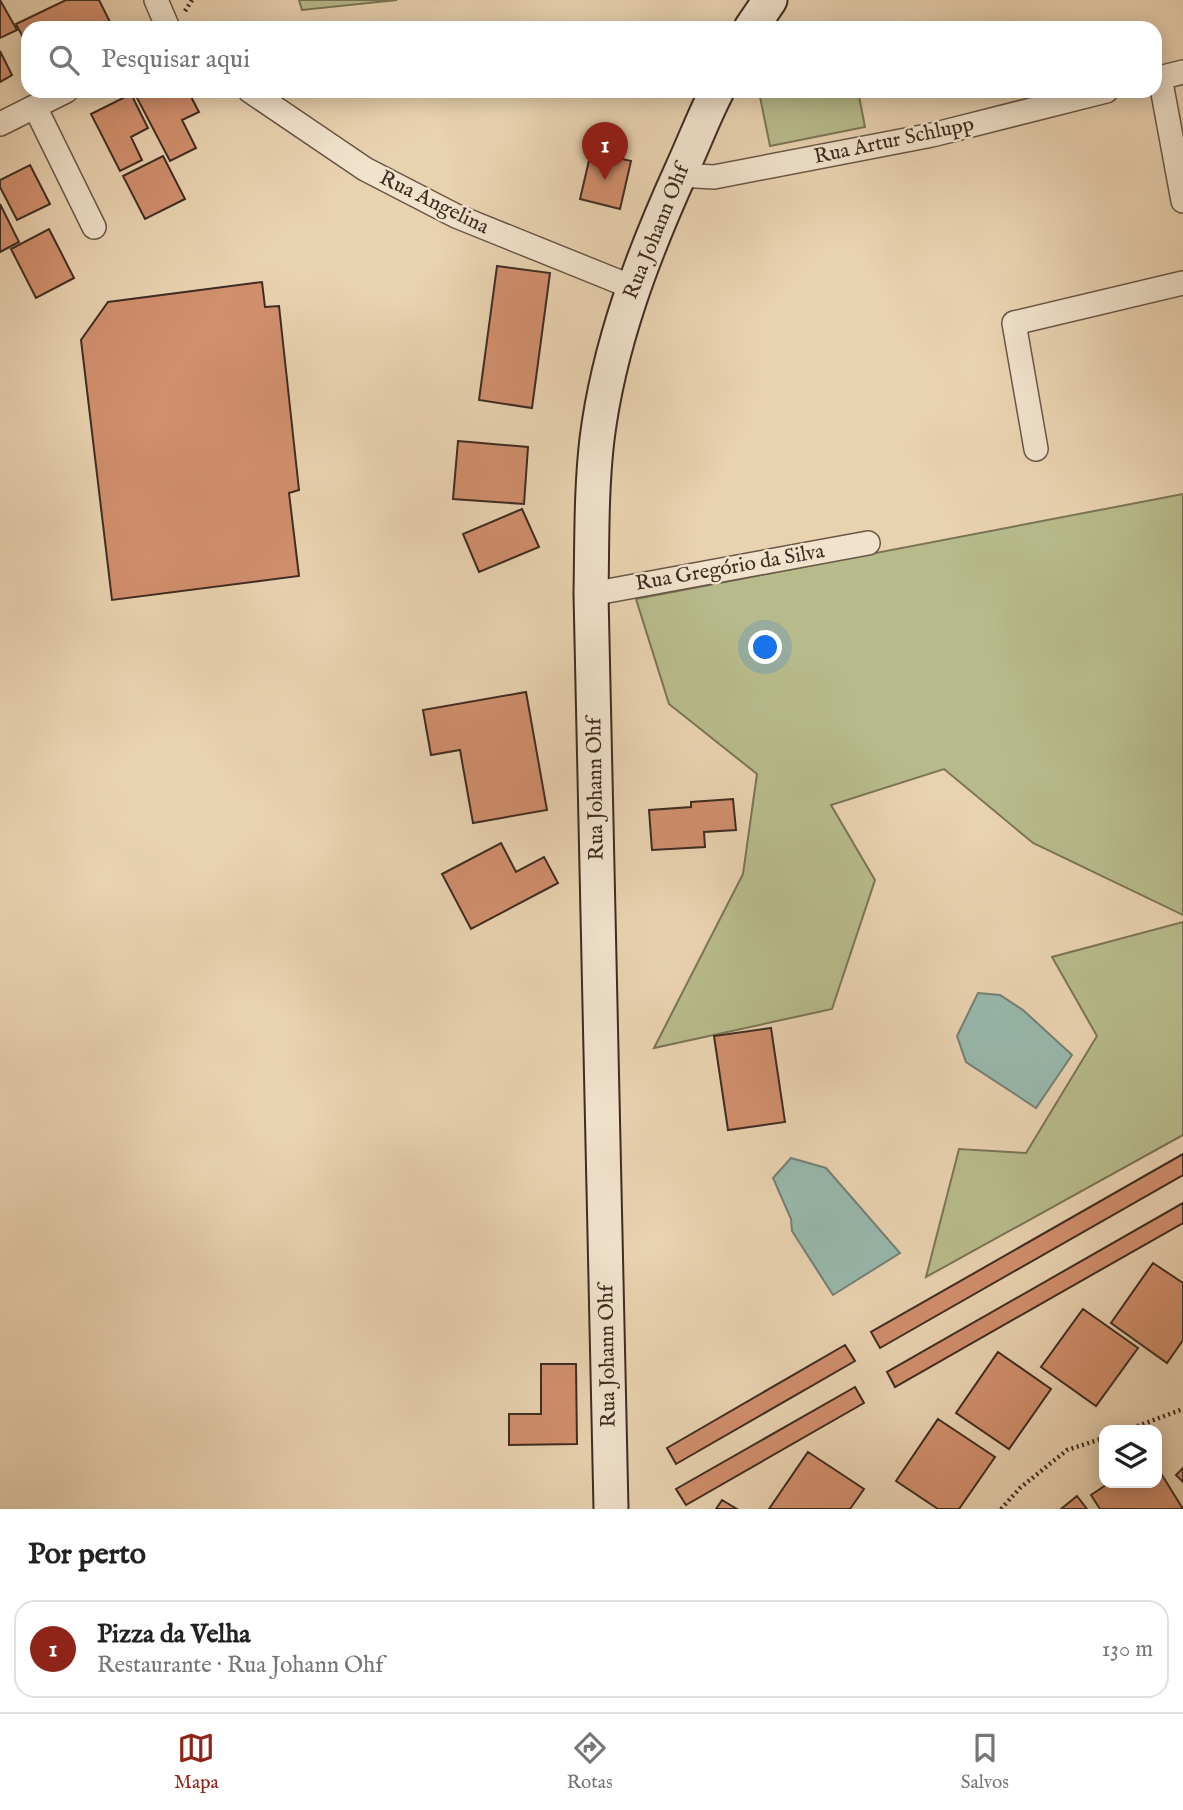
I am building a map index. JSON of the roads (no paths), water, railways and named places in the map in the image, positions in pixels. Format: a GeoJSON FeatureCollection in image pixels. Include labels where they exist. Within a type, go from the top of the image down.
{"type":"FeatureCollection","features":[{"type":"Feature","properties":{"kind":"main road"},"geometry":{"type":"LineString","coordinates":[[756,21],[770,0]]}},
{"type":"Feature","properties":{"kind":"main road","name":"Rua Johann Ohf"},"geometry":{"type":"LineString","coordinates":[[611,1509],[591,594],[597,438],[606,389],[632,287],[714,98]]}},
{"type":"Feature","properties":{"kind":"street"},"geometry":{"type":"LineString","coordinates":[[156,0],[165,21]]}},
{"type":"Feature","properties":{"kind":"street"},"geometry":{"type":"LineString","coordinates":[[1162,77],[1183,72]]}},
{"type":"Feature","properties":{"kind":"street"},"geometry":{"type":"LineString","coordinates":[[0,124],[52,98]]}},
{"type":"Feature","properties":{"kind":"street","name":"Rua Angelina"},"geometry":{"type":"LineString","coordinates":[[260,98],[365,169],[456,216],[632,287]]}},
{"type":"Feature","properties":{"kind":"street","name":"Rua Artur Schlupp"},"geometry":{"type":"LineString","coordinates":[[680,175],[714,177],[932,135],[1078,98]]}},
{"type":"Feature","properties":{"kind":"street"},"geometry":{"type":"LineString","coordinates":[[1162,98],[1183,201]]}},
{"type":"Feature","properties":{"kind":"street"},"geometry":{"type":"LineString","coordinates":[[34,107],[94,227]]}},
{"type":"Feature","properties":{"kind":"street"},"geometry":{"type":"LineString","coordinates":[[1036,449],[1014,323],[1183,284]]}},
{"type":"Feature","properties":{"kind":"street","name":"Rua Gregório da Silva"},"geometry":{"type":"LineString","coordinates":[[591,594],[868,542]]}},
{"type":"Feature","properties":{"kind":"water"},"geometry":{"type":"Polygon","coordinates":[[[978,993],[1000,995],[1023,1010],[1072,1055],[1036,1108],[966,1062],[957,1036],[978,993]]]}},
{"type":"Feature","properties":{"kind":"water"},"geometry":{"type":"Polygon","coordinates":[[[791,1158],[826,1168],[900,1253],[833,1295],[792,1231],[791,1219],[773,1178],[791,1158]]]}},
{"type":"Feature","properties":{"kind":"place","name":"Pizza da Velha"},"geometry":{"type":"Point","coordinates":[605,180]}}]}
